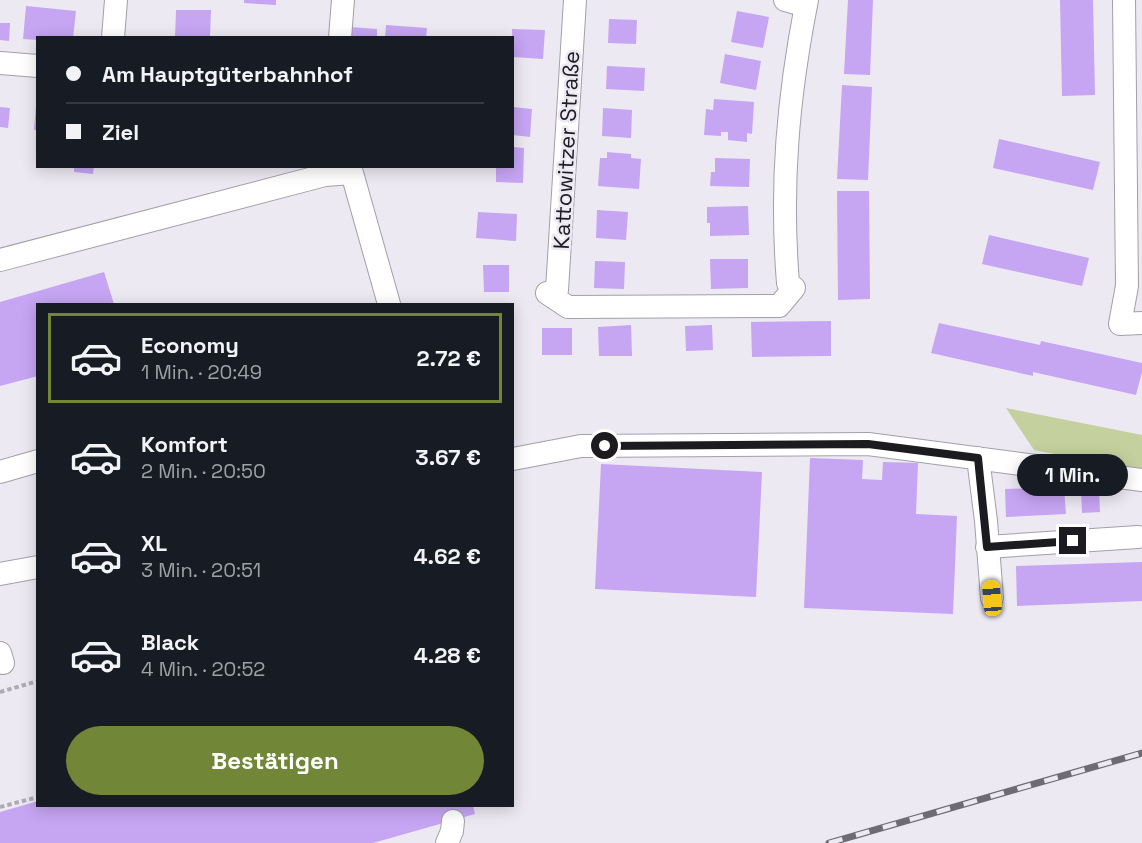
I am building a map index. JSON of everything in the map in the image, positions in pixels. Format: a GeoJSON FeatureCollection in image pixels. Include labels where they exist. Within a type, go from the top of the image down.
{"type":"FeatureCollection","features":[{"type":"Feature","properties":{"kind":"street"},"geometry":{"type":"LineString","coordinates":[[113,36],[116,0]]}},
{"type":"Feature","properties":{"kind":"street"},"geometry":{"type":"LineString","coordinates":[[340,36],[342,0]]}},
{"type":"Feature","properties":{"kind":"street","name":"Kattowitzer Straße"},"geometry":{"type":"LineString","coordinates":[[575,0],[558,290],[548,293],[568,307],[779,306],[794,288],[788,284],[784,212],[787,129],[794,78],[799,2]]}},
{"type":"Feature","properties":{"kind":"street"},"geometry":{"type":"LineString","coordinates":[[1124,0],[1134,177],[1127,286],[1131,323]]}},
{"type":"Feature","properties":{"kind":"street"},"geometry":{"type":"LineString","coordinates":[[0,63],[36,66]]}},
{"type":"Feature","properties":{"kind":"street"},"geometry":{"type":"LineString","coordinates":[[0,261],[325,175],[352,173],[389,303]]}},
{"type":"Feature","properties":{"kind":"street"},"geometry":{"type":"LineString","coordinates":[[514,459],[581,446],[868,444],[1142,480]]}},
{"type":"Feature","properties":{"kind":"street"},"geometry":{"type":"LineString","coordinates":[[978,458],[992,598]]}},
{"type":"Feature","properties":{"kind":"street"},"geometry":{"type":"LineString","coordinates":[[0,472],[36,462]]}},
{"type":"Feature","properties":{"kind":"street"},"geometry":{"type":"LineString","coordinates":[[987,547],[1138,537]]}},
{"type":"Feature","properties":{"kind":"street"},"geometry":{"type":"LineString","coordinates":[[0,574],[36,567]]}},
{"type":"Feature","properties":{"kind":"street"},"geometry":{"type":"LineString","coordinates":[[447,843],[452,831],[453,820]]}},
{"type":"Feature","properties":{"kind":"path"},"geometry":{"type":"LineString","coordinates":[[0,692],[36,682]]}},
{"type":"Feature","properties":{"kind":"path"},"geometry":{"type":"LineString","coordinates":[[0,807],[36,798]]}},
{"type":"Feature","properties":{"kind":"green space"},"geometry":{"type":"Polygon","coordinates":[[[1006,408],[1142,435],[1142,471],[1034,450],[1006,408]]]}},
{"type":"Feature","properties":{"kind":"building"},"geometry":{"type":"Polygon","coordinates":[[[244,0],[276,0],[276,5],[244,3],[244,0]]]}},
{"type":"Feature","properties":{"kind":"building"},"geometry":{"type":"Polygon","coordinates":[[[848,0],[873,0],[870,75],[844,74],[848,0]]]}},
{"type":"Feature","properties":{"kind":"building"},"geometry":{"type":"Polygon","coordinates":[[[1060,0],[1093,0],[1095,95],[1062,96],[1060,0]]]}},
{"type":"Feature","properties":{"kind":"building"},"geometry":{"type":"Polygon","coordinates":[[[26,6],[76,11],[73,36],[36,36],[36,40],[23,39],[26,6]]]}},
{"type":"Feature","properties":{"kind":"building"},"geometry":{"type":"Polygon","coordinates":[[[176,10],[211,10],[210,36],[175,36],[176,10]]]}},
{"type":"Feature","properties":{"kind":"building"},"geometry":{"type":"Polygon","coordinates":[[[737,11],[769,17],[763,48],[731,42],[737,11]]]}},
{"type":"Feature","properties":{"kind":"building"},"geometry":{"type":"Polygon","coordinates":[[[609,19],[637,20],[636,44],[608,43],[609,19]]]}},
{"type":"Feature","properties":{"kind":"building"},"geometry":{"type":"Polygon","coordinates":[[[0,23],[10,23],[9,41],[0,40],[0,23]]]}},
{"type":"Feature","properties":{"kind":"building"},"geometry":{"type":"Polygon","coordinates":[[[386,25],[427,28],[426,36],[385,36],[386,25]]]}},
{"type":"Feature","properties":{"kind":"building"},"geometry":{"type":"Polygon","coordinates":[[[349,27],[377,29],[377,36],[351,36],[349,27]]]}},
{"type":"Feature","properties":{"kind":"building"},"geometry":{"type":"Polygon","coordinates":[[[512,29],[545,30],[543,59],[514,57],[512,29]]]}},
{"type":"Feature","properties":{"kind":"building"},"geometry":{"type":"Polygon","coordinates":[[[725,54],[761,61],[756,90],[720,83],[725,54]]]}},
{"type":"Feature","properties":{"kind":"building"},"geometry":{"type":"Polygon","coordinates":[[[607,66],[645,68],[644,91],[606,89],[607,66]]]}},
{"type":"Feature","properties":{"kind":"building"},"geometry":{"type":"Polygon","coordinates":[[[842,85],[872,87],[868,180],[837,179],[842,85]]]}},
{"type":"Feature","properties":{"kind":"building"},"geometry":{"type":"Polygon","coordinates":[[[714,99],[754,102],[752,134],[747,133],[747,142],[728,140],[728,132],[721,132],[721,136],[704,135],[706,109],[713,110],[714,99]]]}},
{"type":"Feature","properties":{"kind":"building"},"geometry":{"type":"Polygon","coordinates":[[[36,106],[36,130],[34,130],[36,106]]]}},
{"type":"Feature","properties":{"kind":"building"},"geometry":{"type":"Polygon","coordinates":[[[0,107],[10,108],[8,128],[0,127],[0,107]]]}},
{"type":"Feature","properties":{"kind":"building"},"geometry":{"type":"Polygon","coordinates":[[[514,107],[532,109],[530,137],[514,135],[514,107]]]}},
{"type":"Feature","properties":{"kind":"building"},"geometry":{"type":"Polygon","coordinates":[[[603,108],[632,110],[631,138],[602,136],[603,108]]]}},
{"type":"Feature","properties":{"kind":"building"},"geometry":{"type":"Polygon","coordinates":[[[999,139],[1100,162],[1093,190],[993,168],[999,139]]]}},
{"type":"Feature","properties":{"kind":"building"},"geometry":{"type":"Polygon","coordinates":[[[514,147],[524,148],[523,183],[496,182],[496,168],[514,168],[514,147]]]}},
{"type":"Feature","properties":{"kind":"building"},"geometry":{"type":"Polygon","coordinates":[[[607,152],[631,154],[631,158],[641,159],[639,189],[598,186],[600,158],[607,158],[607,152]]]}},
{"type":"Feature","properties":{"kind":"building"},"geometry":{"type":"Polygon","coordinates":[[[715,158],[750,159],[749,187],[710,186],[711,172],[715,172],[715,158]]]}},
{"type":"Feature","properties":{"kind":"building"},"geometry":{"type":"Polygon","coordinates":[[[74,168],[94,168],[93,174],[74,172],[74,168]]]}},
{"type":"Feature","properties":{"kind":"building"},"geometry":{"type":"Polygon","coordinates":[[[837,191],[869,191],[870,299],[838,300],[837,191]]]}},
{"type":"Feature","properties":{"kind":"building"},"geometry":{"type":"Polygon","coordinates":[[[748,206],[749,235],[710,236],[707,207],[748,206]]]}},
{"type":"Feature","properties":{"kind":"building"},"geometry":{"type":"Polygon","coordinates":[[[597,210],[628,212],[626,240],[596,238],[597,210]]]}},
{"type":"Feature","properties":{"kind":"building"},"geometry":{"type":"Polygon","coordinates":[[[478,212],[517,214],[516,241],[476,238],[478,212]]]}},
{"type":"Feature","properties":{"kind":"building"},"geometry":{"type":"Polygon","coordinates":[[[989,235],[1089,258],[1082,286],[982,264],[989,235]]]}},
{"type":"Feature","properties":{"kind":"building"},"geometry":{"type":"Polygon","coordinates":[[[710,259],[748,259],[748,288],[711,289],[710,259]]]}},
{"type":"Feature","properties":{"kind":"building"},"geometry":{"type":"Polygon","coordinates":[[[595,261],[625,262],[624,289],[594,288],[595,261]]]}},
{"type":"Feature","properties":{"kind":"building"},"geometry":{"type":"Polygon","coordinates":[[[483,265],[509,265],[509,292],[484,292],[483,265]]]}},
{"type":"Feature","properties":{"kind":"building"},"geometry":{"type":"Polygon","coordinates":[[[104,272],[114,303],[36,303],[36,377],[0,386],[0,302],[104,272]]]}},
{"type":"Feature","properties":{"kind":"building"},"geometry":{"type":"Polygon","coordinates":[[[831,321],[831,356],[752,357],[751,322],[831,321]]]}},
{"type":"Feature","properties":{"kind":"building"},"geometry":{"type":"Polygon","coordinates":[[[939,323],[1040,345],[1041,341],[1142,363],[1136,395],[1033,372],[1033,376],[931,353],[939,323]]]}},
{"type":"Feature","properties":{"kind":"building"},"geometry":{"type":"Polygon","coordinates":[[[631,325],[632,356],[599,356],[598,327],[631,325]]]}},
{"type":"Feature","properties":{"kind":"building"},"geometry":{"type":"Polygon","coordinates":[[[712,325],[713,350],[686,351],[685,326],[712,325]]]}},
{"type":"Feature","properties":{"kind":"building"},"geometry":{"type":"Polygon","coordinates":[[[542,328],[572,328],[572,355],[542,355],[542,328]]]}},
{"type":"Feature","properties":{"kind":"building"},"geometry":{"type":"Polygon","coordinates":[[[810,458],[863,460],[862,479],[882,480],[883,462],[918,463],[916,514],[957,516],[953,614],[804,608],[810,458]]]}},
{"type":"Feature","properties":{"kind":"building"},"geometry":{"type":"Polygon","coordinates":[[[601,464],[762,472],[756,597],[595,589],[601,464]]]}},
{"type":"Feature","properties":{"kind":"building"},"geometry":{"type":"Polygon","coordinates":[[[1064,487],[1066,514],[1006,517],[1005,489],[1064,487]]]}},
{"type":"Feature","properties":{"kind":"building"},"geometry":{"type":"Polygon","coordinates":[[[1099,489],[1100,512],[1082,513],[1081,490],[1099,489]]]}},
{"type":"Feature","properties":{"kind":"building"},"geometry":{"type":"Polygon","coordinates":[[[1142,562],[1142,601],[1017,606],[1016,566],[1142,562]]]}},
{"type":"Feature","properties":{"kind":"building"},"geometry":{"type":"Polygon","coordinates":[[[36,802],[36,807],[473,807],[475,814],[373,843],[0,843],[0,812],[36,802]]]}},
{"type":"Feature","properties":{"kind":"railway"},"geometry":{"type":"LineString","coordinates":[[829,843],[1142,753]]}},
{"type":"Feature","properties":{"kind":"route"},"geometry":{"type":"LineString","coordinates":[[605,446],[868,444],[978,458],[987,547],[1073,541]]}}]}
